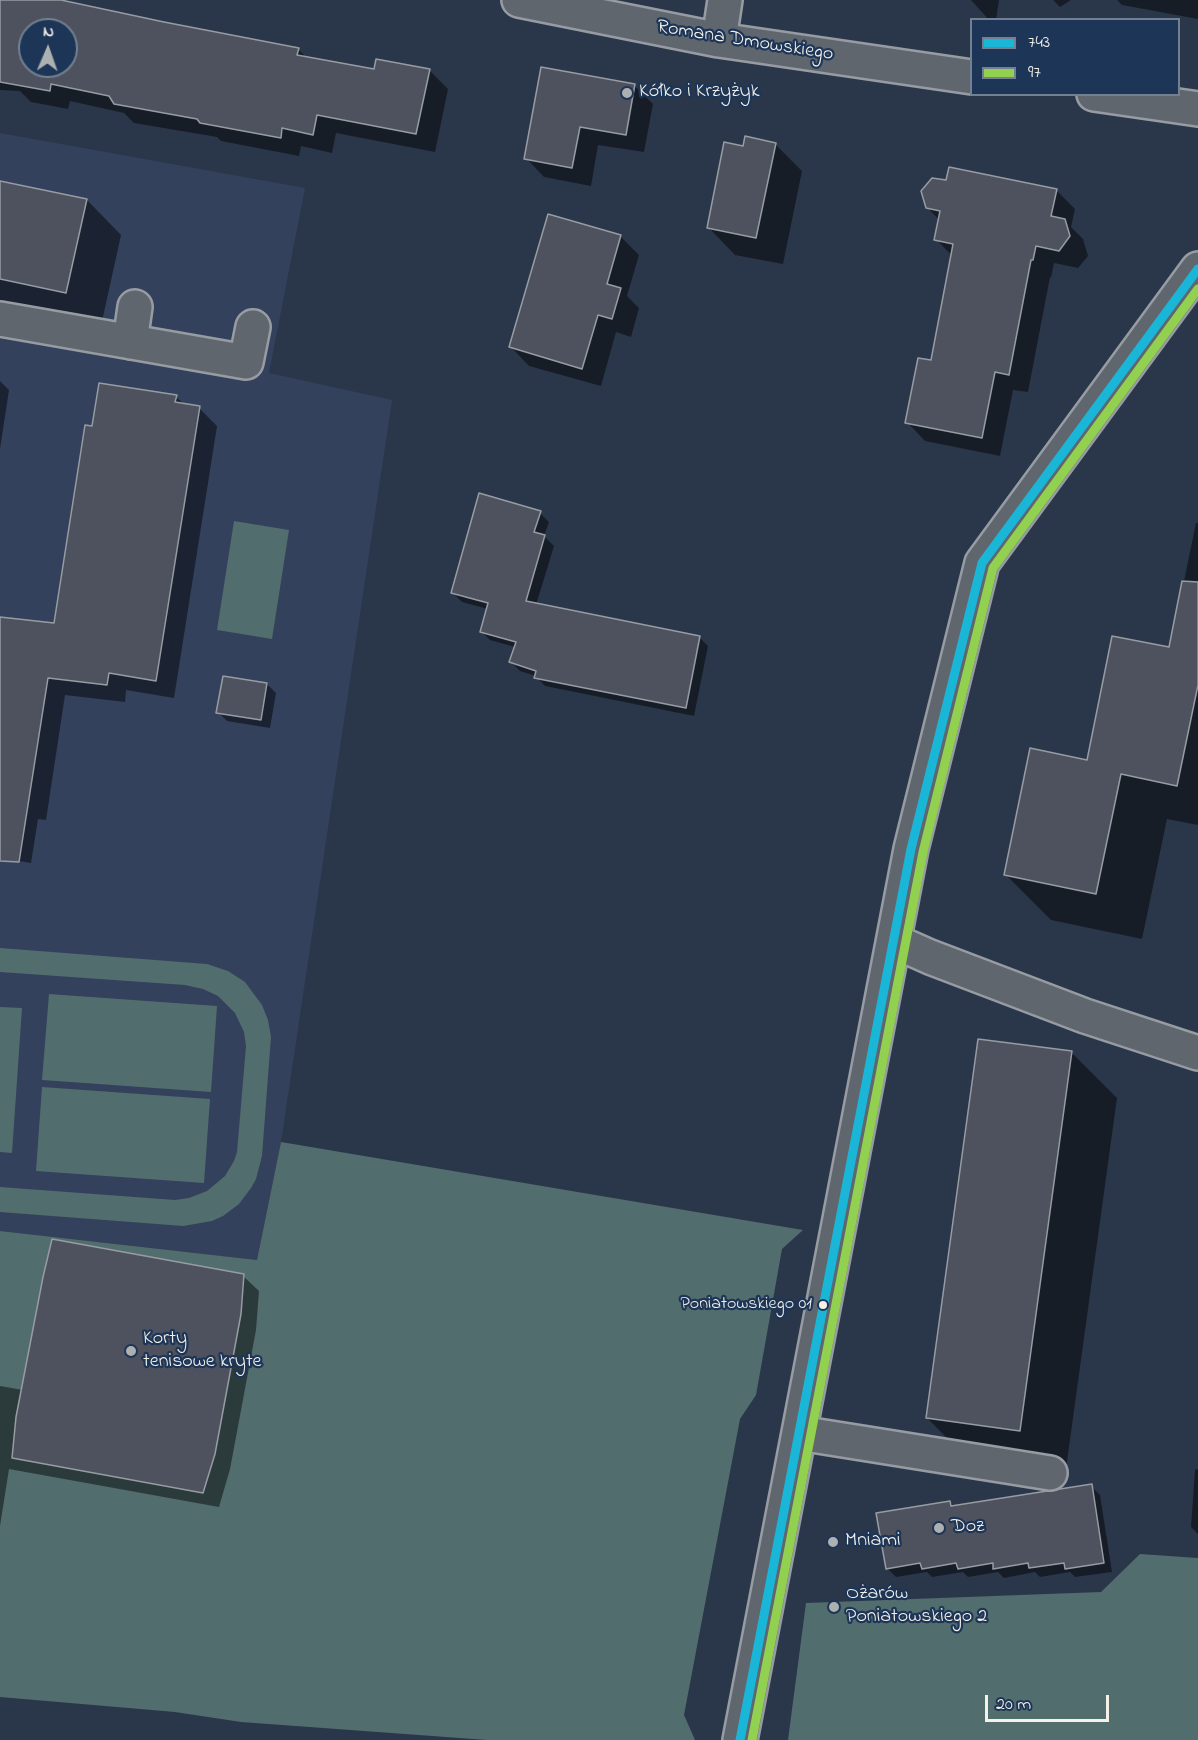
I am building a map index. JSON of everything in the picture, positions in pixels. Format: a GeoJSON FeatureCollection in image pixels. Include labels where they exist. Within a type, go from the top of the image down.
{"type":"FeatureCollection","features":[{"type":"Feature","properties":{"kind":"street","name":"Romana Dmowskiego"},"geometry":{"type":"LineString","coordinates":[[519,0],[719,40],[970,77]]}},
{"type":"Feature","properties":{"kind":"street"},"geometry":{"type":"LineString","coordinates":[[719,40],[725,0]]}},
{"type":"Feature","properties":{"kind":"street"},"geometry":{"type":"LineString","coordinates":[[1108,96],[1198,109]]}},
{"type":"Feature","properties":{"kind":"street"},"geometry":{"type":"LineString","coordinates":[[740,1740],[911,849],[982,563],[1198,269]]}},
{"type":"Feature","properties":{"kind":"street"},"geometry":{"type":"LineString","coordinates":[[129,342],[135,307]]}},
{"type":"Feature","properties":{"kind":"street"},"geometry":{"type":"LineString","coordinates":[[0,319],[246,362],[253,327]]}},
{"type":"Feature","properties":{"kind":"street"},"geometry":{"type":"LineString","coordinates":[[894,941],[1085,1016],[1198,1053]]}},
{"type":"Feature","properties":{"kind":"street"},"geometry":{"type":"LineString","coordinates":[[798,1433],[1050,1473]]}},
{"type":"Feature","properties":{"kind":"shaded area"},"geometry":{"type":"Polygon","coordinates":[[[0,133],[305,188],[269,373],[392,400],[281,1142],[257,1260],[0,1231],[0,133]]]}},
{"type":"Feature","properties":{"kind":"green space"},"geometry":{"type":"Polygon","coordinates":[[[234,521],[289,530],[272,639],[217,630],[234,521]]]}},
{"type":"Feature","properties":{"kind":"green space"},"geometry":{"type":"Polygon","coordinates":[[[0,948],[207,964],[228,971],[245,982],[262,1005],[271,1037],[262,1156],[256,1179],[239,1204],[212,1221],[183,1226],[0,1212],[0,1187],[175,1200],[189,1198],[207,1191],[225,1176],[237,1152],[246,1046],[244,1032],[235,1013],[218,996],[203,989],[185,985],[0,972],[0,948]]]}},
{"type":"Feature","properties":{"kind":"green space"},"geometry":{"type":"Polygon","coordinates":[[[49,994],[217,1006],[211,1092],[42,1080],[49,994]]]}},
{"type":"Feature","properties":{"kind":"green space"},"geometry":{"type":"Polygon","coordinates":[[[0,1007],[22,1008],[12,1153],[0,1152],[0,1007]]]}},
{"type":"Feature","properties":{"kind":"green space"},"geometry":{"type":"Polygon","coordinates":[[[42,1087],[210,1099],[204,1183],[36,1171],[42,1087]]]}},
{"type":"Feature","properties":{"kind":"green space"},"geometry":{"type":"Polygon","coordinates":[[[281,1142],[803,1230],[782,1249],[756,1395],[740,1419],[684,1715],[695,1740],[487,1740],[241,1722],[175,1712],[0,1697],[0,1231],[257,1260],[281,1142]]]}},
{"type":"Feature","properties":{"kind":"green space"},"geometry":{"type":"Polygon","coordinates":[[[1140,1554],[1198,1558],[1198,1740],[788,1740],[806,1603],[1101,1592],[1140,1554]]]}},
{"type":"Feature","properties":{"kind":"building"},"geometry":{"type":"Polygon","coordinates":[[[0,0],[61,0],[299,48],[297,55],[374,69],[376,59],[430,69],[416,134],[317,115],[313,135],[282,128],[281,138],[200,123],[197,119],[114,104],[109,96],[51,84],[50,91],[0,82],[0,0]]]}},
{"type":"Feature","properties":{"kind":"building"},"geometry":{"type":"Polygon","coordinates":[[[541,67],[635,84],[626,135],[580,127],[572,168],[524,159],[541,67]]]}},
{"type":"Feature","properties":{"kind":"building"},"geometry":{"type":"Polygon","coordinates":[[[745,136],[776,143],[756,238],[707,228],[724,142],[743,146],[745,136]]]}},
{"type":"Feature","properties":{"kind":"building"},"geometry":{"type":"Polygon","coordinates":[[[949,167],[1057,189],[1051,216],[1065,219],[1070,236],[1059,251],[1036,246],[1033,260],[1031,260],[1009,375],[995,372],[982,438],[905,423],[918,358],[931,360],[953,244],[934,240],[940,211],[926,208],[921,191],[932,178],[946,180],[949,167]]]}},
{"type":"Feature","properties":{"kind":"building"},"geometry":{"type":"Polygon","coordinates":[[[0,181],[87,199],[66,293],[0,279],[0,181]]]}},
{"type":"Feature","properties":{"kind":"building"},"geometry":{"type":"Polygon","coordinates":[[[548,214],[621,235],[607,284],[621,288],[612,319],[598,315],[582,369],[509,347],[548,214]]]}},
{"type":"Feature","properties":{"kind":"building"},"geometry":{"type":"Polygon","coordinates":[[[99,383],[177,395],[175,402],[200,406],[156,681],[109,673],[107,685],[48,678],[19,862],[0,861],[0,617],[54,623],[85,425],[92,426],[99,383]]]}},
{"type":"Feature","properties":{"kind":"building"},"geometry":{"type":"Polygon","coordinates":[[[479,493],[541,511],[534,532],[545,535],[526,601],[700,636],[686,708],[534,678],[536,671],[509,662],[516,642],[480,632],[488,603],[451,593],[479,493]]]}},
{"type":"Feature","properties":{"kind":"building"},"geometry":{"type":"Polygon","coordinates":[[[1182,581],[1198,582],[1198,685],[1177,786],[1121,774],[1096,894],[1004,875],[1030,748],[1087,760],[1112,636],[1169,647],[1182,581]]]}},
{"type":"Feature","properties":{"kind":"building"},"geometry":{"type":"Polygon","coordinates":[[[223,676],[267,683],[261,720],[216,713],[223,676]]]}},
{"type":"Feature","properties":{"kind":"building"},"geometry":{"type":"Polygon","coordinates":[[[978,1039],[1072,1051],[1020,1431],[926,1418],[978,1039]]]}},
{"type":"Feature","properties":{"kind":"building","name":"Korty tenisowe kryte"},"geometry":{"type":"Polygon","coordinates":[[[52,1239],[244,1274],[241,1314],[215,1454],[203,1493],[12,1458],[16,1417],[52,1239]]]}},
{"type":"Feature","properties":{"kind":"building"},"geometry":{"type":"Polygon","coordinates":[[[1092,1484],[1104,1563],[1065,1569],[1064,1563],[1029,1568],[1028,1563],[993,1569],[993,1563],[958,1569],[956,1563],[922,1569],[920,1563],[886,1569],[876,1513],[950,1501],[951,1506],[1092,1484]]]}},
{"type":"Feature","properties":{"kind":"transit line","name":"743"},"geometry":{"type":"LineString","coordinates":[[740,1740],[911,849],[982,563],[1198,269]]}},
{"type":"Feature","properties":{"kind":"transit line","name":"97"},"geometry":{"type":"LineString","coordinates":[[752,1740],[923,852],[993,568],[1198,289]]}},
{"type":"Feature","properties":{"kind":"place","name":"Kółko i Krzyżyk"},"geometry":{"type":"Point","coordinates":[627,93]}},
{"type":"Feature","properties":{"kind":"place","name":"Poniatowskiego 01"},"geometry":{"type":"Point","coordinates":[823,1305]}},
{"type":"Feature","properties":{"kind":"place","name":"Korty tenisowe kryte"},"geometry":{"type":"Point","coordinates":[131,1351]}},
{"type":"Feature","properties":{"kind":"place","name":"Doz"},"geometry":{"type":"Point","coordinates":[939,1528]}},
{"type":"Feature","properties":{"kind":"place","name":"Mniami"},"geometry":{"type":"Point","coordinates":[833,1542]}},
{"type":"Feature","properties":{"kind":"place","name":"Ożarów Poniatowskiego 2"},"geometry":{"type":"Point","coordinates":[834,1607]}}]}
